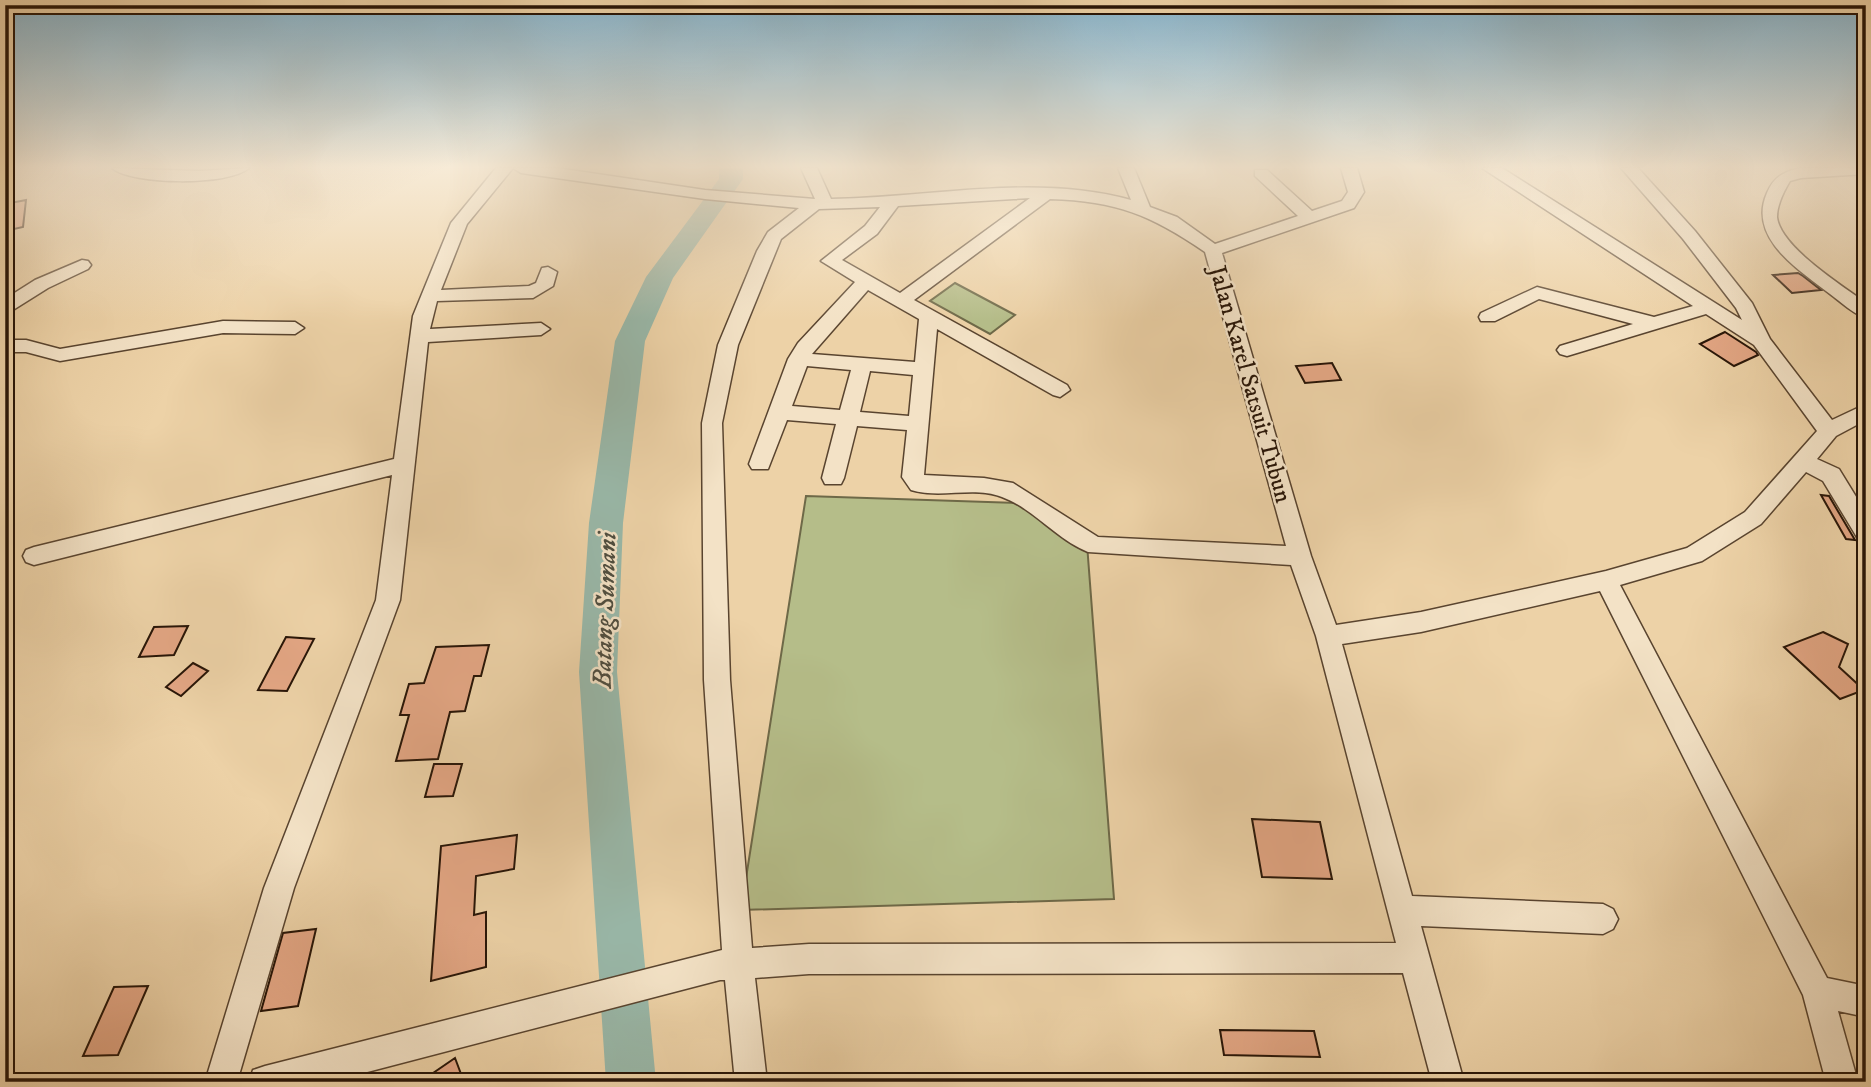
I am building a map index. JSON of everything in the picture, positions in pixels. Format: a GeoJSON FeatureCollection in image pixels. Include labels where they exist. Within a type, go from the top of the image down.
{"type":"FeatureCollection","features":[{"type":"Feature","properties":{"kind":"street"},"geometry":{"type":"LineString","coordinates":[[221,1082],[279,888],[388,600],[418,335],[430,296],[463,219]]}},
{"type":"Feature","properties":{"kind":"street"},"geometry":{"type":"LineString","coordinates":[[751,1082],[749,1042],[729,964],[717,680],[712,424],[718,381],[728,345],[766,251],[774,236],[799,219]]}},
{"type":"Feature","properties":{"kind":"street"},"geometry":{"type":"LineString","coordinates":[[879,219],[866,235],[830,259],[1060,390]]}},
{"type":"Feature","properties":{"kind":"street"},"geometry":{"type":"LineString","coordinates":[[901,301],[1012,219]]}},
{"type":"Feature","properties":{"kind":"street","name":"Jalan Karel Satsuit Tubun"},"geometry":{"type":"LineString","coordinates":[[1169,219],[1190,229],[1213,250],[1300,556],[1328,636],[1448,1082]]}},
{"type":"Feature","properties":{"kind":"street"},"geometry":{"type":"LineString","coordinates":[[1213,250],[1304,219]]}},
{"type":"Feature","properties":{"kind":"street"},"geometry":{"type":"LineString","coordinates":[[1569,219],[1761,341]]}},
{"type":"Feature","properties":{"kind":"street"},"geometry":{"type":"LineString","coordinates":[[1674,219],[1745,307],[1761,341],[1829,431]]}},
{"type":"Feature","properties":{"kind":"street"},"geometry":{"type":"LineString","coordinates":[[1770,219],[1772,227],[1786,247],[1866,313]]}},
{"type":"Feature","properties":{"kind":"street"},"geometry":{"type":"LineString","coordinates":[[5,309],[13,294],[82,265]]}},
{"type":"Feature","properties":{"kind":"street"},"geometry":{"type":"LineString","coordinates":[[430,296],[533,292],[544,286],[548,272]]}},
{"type":"Feature","properties":{"kind":"street"},"geometry":{"type":"LineString","coordinates":[[760,464],[798,359],[808,341],[866,281]]}},
{"type":"Feature","properties":{"kind":"street"},"geometry":{"type":"LineString","coordinates":[[1488,317],[1536,293],[1653,323]]}},
{"type":"Feature","properties":{"kind":"street"},"geometry":{"type":"LineString","coordinates":[[1567,350],[1709,307]]}},
{"type":"Feature","properties":{"kind":"street"},"geometry":{"type":"LineString","coordinates":[[929,316],[917,424],[914,481],[923,485],[1007,490],[1033,504],[1089,544],[1300,556]]}},
{"type":"Feature","properties":{"kind":"street"},"geometry":{"type":"LineString","coordinates":[[5,346],[26,346],[60,355],[228,327],[295,328]]}},
{"type":"Feature","properties":{"kind":"street"},"geometry":{"type":"LineString","coordinates":[[418,335],[541,329]]}},
{"type":"Feature","properties":{"kind":"street"},"geometry":{"type":"LineString","coordinates":[[798,359],[923,369]]}},
{"type":"Feature","properties":{"kind":"street"},"geometry":{"type":"LineString","coordinates":[[833,478],[862,364]]}},
{"type":"Feature","properties":{"kind":"street"},"geometry":{"type":"LineString","coordinates":[[1328,636],[1421,622],[1606,580],[1694,555],[1721,541],[1753,518],[1804,463],[1829,431],[1866,411]]}},
{"type":"Feature","properties":{"kind":"street"},"geometry":{"type":"LineString","coordinates":[[779,412],[917,424]]}},
{"type":"Feature","properties":{"kind":"street"},"geometry":{"type":"LineString","coordinates":[[1804,463],[1831,475],[1866,533]]}},
{"type":"Feature","properties":{"kind":"street"},"geometry":{"type":"LineString","coordinates":[[34,556],[404,464]]}},
{"type":"Feature","properties":{"kind":"street"},"geometry":{"type":"LineString","coordinates":[[1606,580],[1817,991],[1842,1082]]}},
{"type":"Feature","properties":{"kind":"street"},"geometry":{"type":"LineString","coordinates":[[1400,911],[1603,919]]}},
{"type":"Feature","properties":{"kind":"street"},"geometry":{"type":"LineString","coordinates":[[265,1082],[729,964],[809,959],[1415,958]]}},
{"type":"Feature","properties":{"kind":"street"},"geometry":{"type":"LineString","coordinates":[[1817,991],[1866,1002]]}},
{"type":"Feature","properties":{"kind":"green space"},"geometry":{"type":"Polygon","coordinates":[[[955,283],[1015,315],[990,334],[930,301],[955,283]]]}},
{"type":"Feature","properties":{"kind":"green space"},"geometry":{"type":"Polygon","coordinates":[[[806,496],[1018,503],[1087,544],[1114,899],[741,910],[806,496]]]}},
{"type":"Feature","properties":{"kind":"building"},"geometry":{"type":"Polygon","coordinates":[[[5,219],[24,219],[23,227],[5,231],[5,219]]]}},
{"type":"Feature","properties":{"kind":"building"},"geometry":{"type":"Polygon","coordinates":[[[1798,273],[1821,290],[1792,293],[1773,275],[1798,273]]]}},
{"type":"Feature","properties":{"kind":"building"},"geometry":{"type":"Polygon","coordinates":[[[1725,332],[1758,355],[1734,366],[1700,344],[1725,332]]]}},
{"type":"Feature","properties":{"kind":"building"},"geometry":{"type":"Polygon","coordinates":[[[1332,363],[1341,380],[1305,383],[1296,366],[1332,363]]]}},
{"type":"Feature","properties":{"kind":"building"},"geometry":{"type":"Polygon","coordinates":[[[1821,495],[1829,496],[1855,540],[1846,539],[1821,495]]]}},
{"type":"Feature","properties":{"kind":"building"},"geometry":{"type":"Polygon","coordinates":[[[188,626],[174,655],[139,657],[154,627],[188,626]]]}},
{"type":"Feature","properties":{"kind":"building"},"geometry":{"type":"Polygon","coordinates":[[[1823,632],[1848,644],[1839,667],[1864,690],[1840,699],[1784,647],[1823,632]]]}},
{"type":"Feature","properties":{"kind":"building"},"geometry":{"type":"Polygon","coordinates":[[[286,637],[314,639],[287,691],[258,690],[286,637]]]}},
{"type":"Feature","properties":{"kind":"building"},"geometry":{"type":"Polygon","coordinates":[[[489,645],[481,676],[474,676],[465,711],[450,712],[438,759],[396,761],[409,715],[400,715],[409,684],[424,683],[436,647],[489,645]]]}},
{"type":"Feature","properties":{"kind":"building"},"geometry":{"type":"Polygon","coordinates":[[[193,663],[208,671],[181,696],[166,687],[193,663]]]}},
{"type":"Feature","properties":{"kind":"building"},"geometry":{"type":"Polygon","coordinates":[[[434,764],[462,764],[453,796],[425,797],[434,764]]]}},
{"type":"Feature","properties":{"kind":"building"},"geometry":{"type":"Polygon","coordinates":[[[1252,819],[1320,822],[1332,879],[1262,877],[1252,819]]]}},
{"type":"Feature","properties":{"kind":"building"},"geometry":{"type":"Polygon","coordinates":[[[517,835],[514,869],[476,876],[474,915],[486,912],[486,967],[431,981],[441,846],[517,835]]]}},
{"type":"Feature","properties":{"kind":"building"},"geometry":{"type":"Polygon","coordinates":[[[316,929],[298,1006],[261,1011],[283,933],[316,929]]]}},
{"type":"Feature","properties":{"kind":"building"},"geometry":{"type":"Polygon","coordinates":[[[148,986],[118,1055],[83,1056],[114,987],[148,986]]]}},
{"type":"Feature","properties":{"kind":"building"},"geometry":{"type":"Polygon","coordinates":[[[1220,1030],[1314,1031],[1320,1057],[1224,1055],[1220,1030]]]}},
{"type":"Feature","properties":{"kind":"building"},"geometry":{"type":"Polygon","coordinates":[[[455,1058],[464,1082],[420,1082],[455,1058]]]}},
{"type":"Feature","properties":{"kind":"waterway","name":"Batang Sumani"},"geometry":{"type":"LineString","coordinates":[[631,1082],[598,672],[606,523],[630,341],[660,277],[702,219]]}}]}
